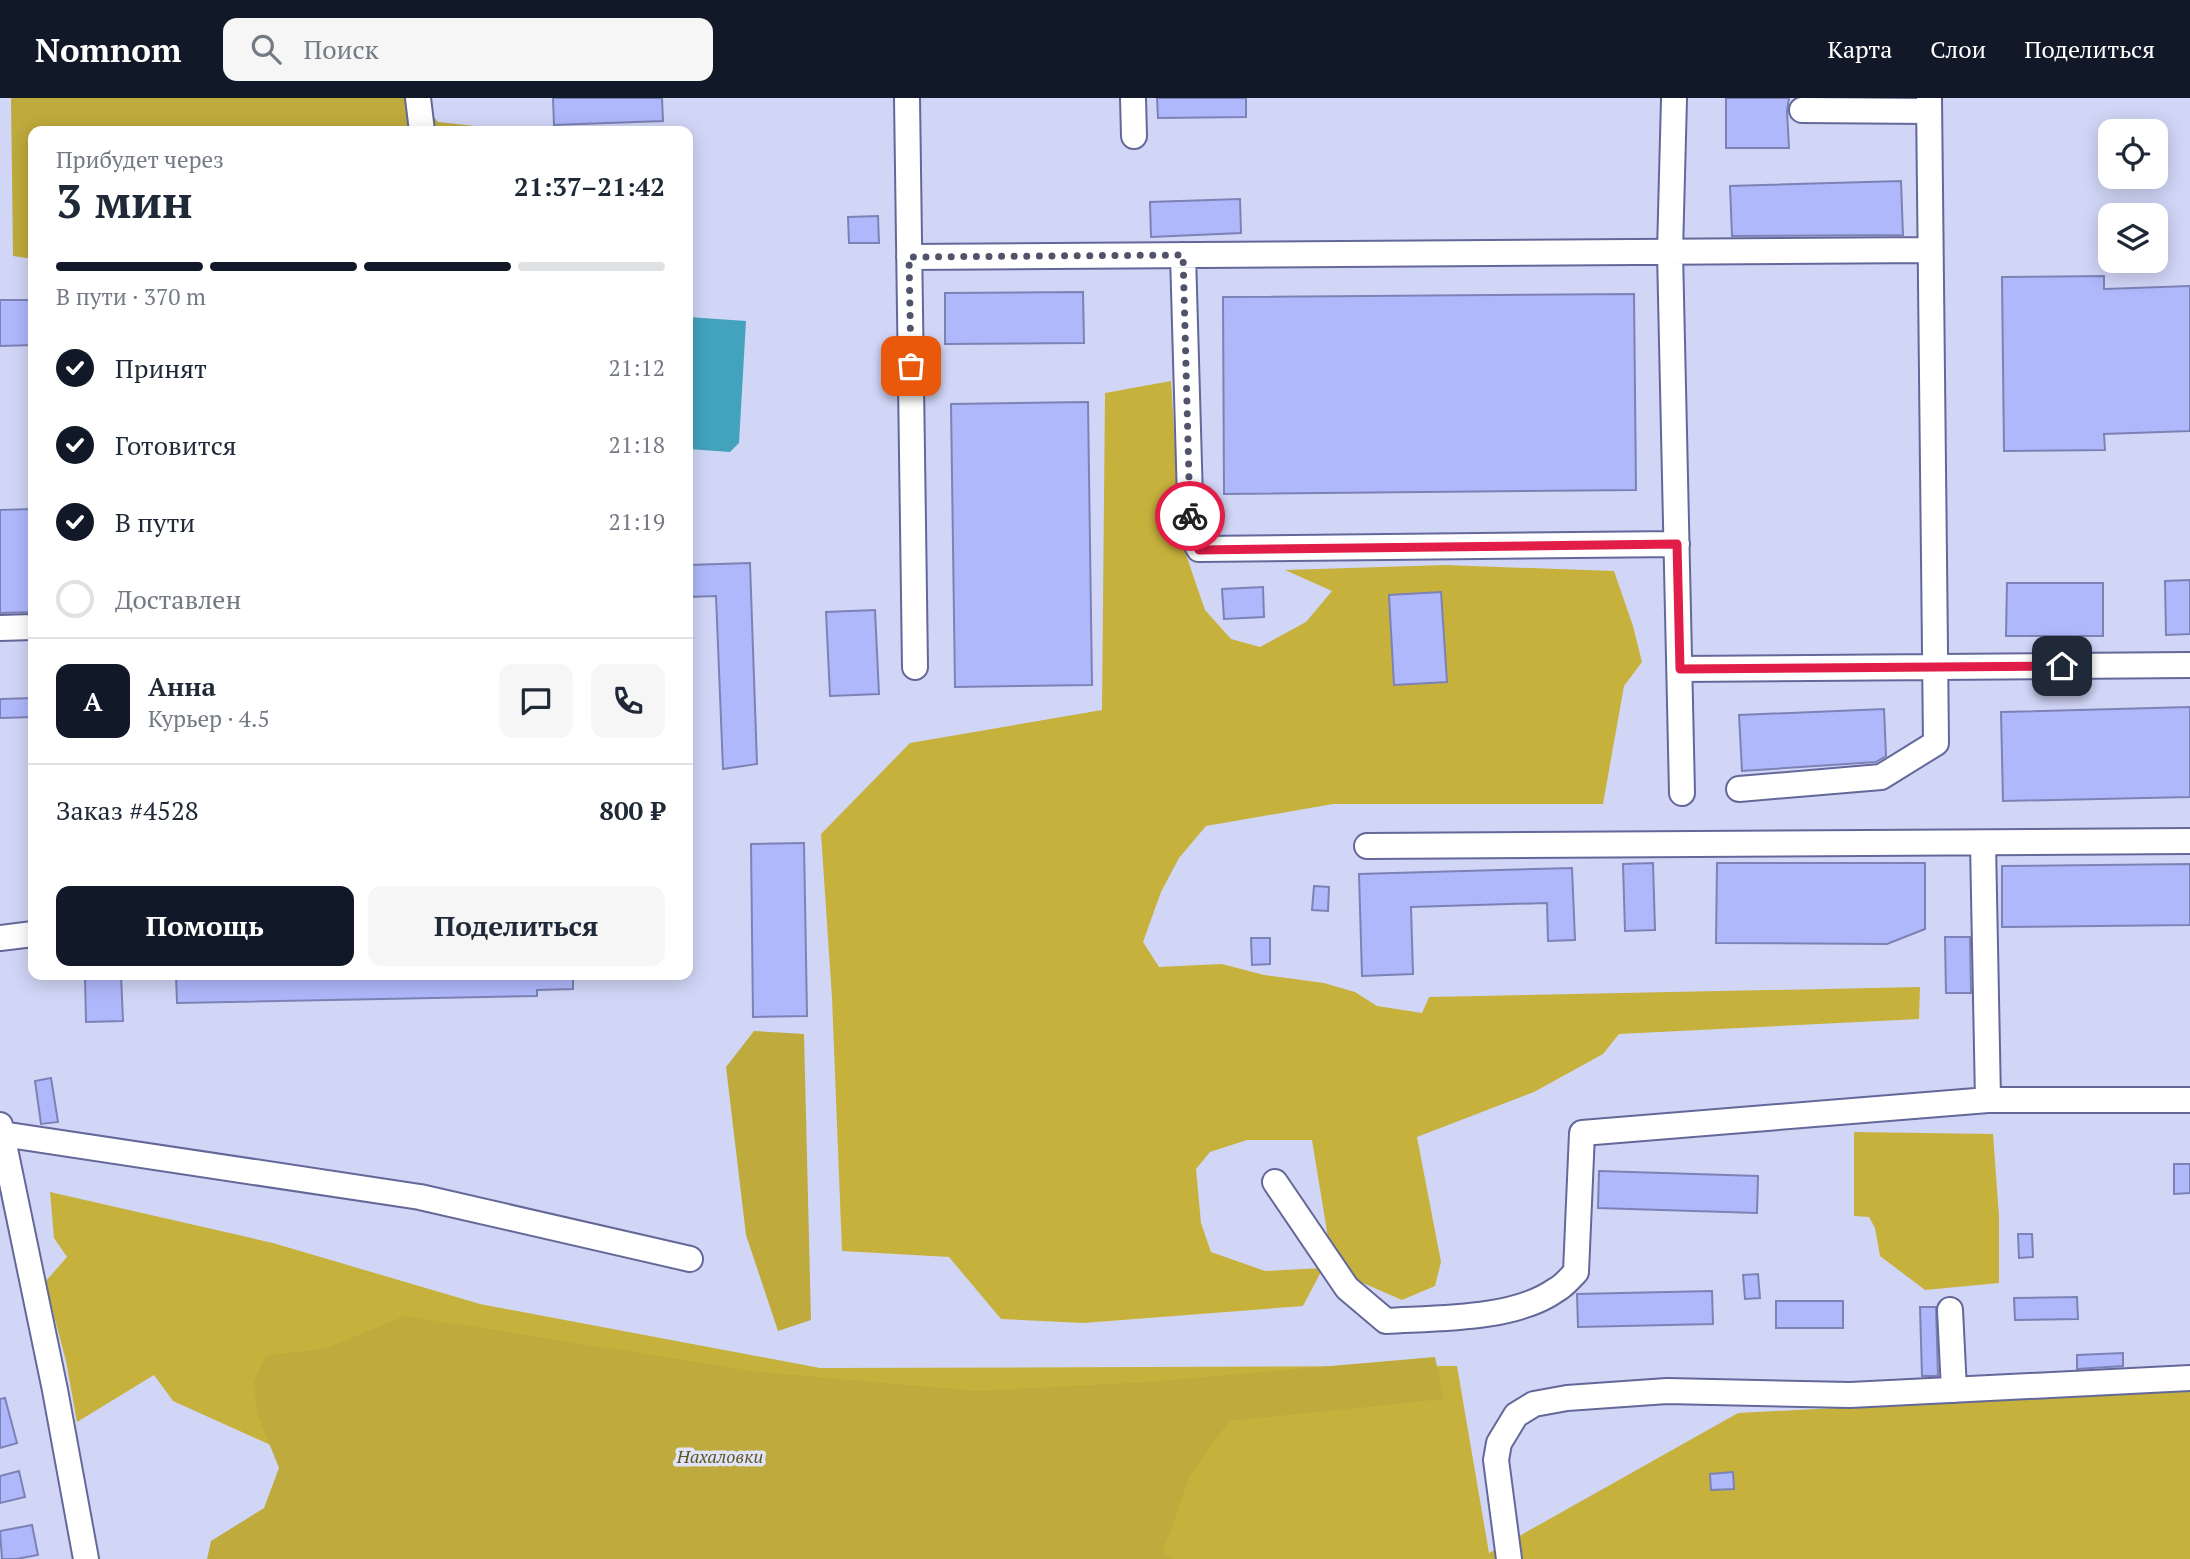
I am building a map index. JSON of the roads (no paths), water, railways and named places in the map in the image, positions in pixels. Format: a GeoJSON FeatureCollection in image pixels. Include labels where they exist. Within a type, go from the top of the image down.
{"type":"FeatureCollection","features":[{"type":"Feature","properties":{"kind":"street"},"geometry":{"type":"LineString","coordinates":[[418,98],[421,126]]}},
{"type":"Feature","properties":{"kind":"street"},"geometry":{"type":"LineString","coordinates":[[907,98],[915,667]]}},
{"type":"Feature","properties":{"kind":"street"},"geometry":{"type":"LineString","coordinates":[[1133,98],[1134,136]]}},
{"type":"Feature","properties":{"kind":"street"},"geometry":{"type":"LineString","coordinates":[[1674,99],[1670,251],[1682,793]]}},
{"type":"Feature","properties":{"kind":"street"},"geometry":{"type":"LineString","coordinates":[[1739,789],[1881,778],[1936,743],[1929,104],[1802,110]]}},
{"type":"Feature","properties":{"kind":"street"},"geometry":{"type":"LineString","coordinates":[[909,257],[1929,250]]}},
{"type":"Feature","properties":{"kind":"street"},"geometry":{"type":"LineString","coordinates":[[1183,255],[1191,534],[1199,550],[1677,544]]}},
{"type":"Feature","properties":{"kind":"street"},"geometry":{"type":"LineString","coordinates":[[0,628],[28,627]]}},
{"type":"Feature","properties":{"kind":"street"},"geometry":{"type":"LineString","coordinates":[[1680,669],[2190,665]]}},
{"type":"Feature","properties":{"kind":"street"},"geometry":{"type":"LineString","coordinates":[[1367,846],[2190,841]]}},
{"type":"Feature","properties":{"kind":"street"},"geometry":{"type":"LineString","coordinates":[[1983,843],[1988,1100]]}},
{"type":"Feature","properties":{"kind":"street"},"geometry":{"type":"LineString","coordinates":[[0,938],[28,935]]}},
{"type":"Feature","properties":{"kind":"street"},"geometry":{"type":"LineString","coordinates":[[1275,1182],[1347,1288],[1386,1321],[1475,1315],[1529,1305],[1557,1290],[1576,1272],[1582,1133],[1988,1100],[2190,1100]]}},
{"type":"Feature","properties":{"kind":"street"},"geometry":{"type":"LineString","coordinates":[[86,1559],[55,1390],[1,1132],[420,1197],[690,1259]]}},
{"type":"Feature","properties":{"kind":"street"},"geometry":{"type":"LineString","coordinates":[[1950,1310],[1954,1390]]}},
{"type":"Feature","properties":{"kind":"street"},"geometry":{"type":"LineString","coordinates":[[1509,1559],[1496,1460],[1499,1443],[1516,1415],[1534,1404],[1567,1398],[1667,1391],[1850,1395],[2190,1378]]}},
{"type":"Feature","properties":{"kind":"water"},"geometry":{"type":"Polygon","coordinates":[[[693,317],[746,321],[739,443],[730,452],[693,449],[693,317]]]}},
{"type":"Feature","properties":{"kind":"park label","name":"Нахаловки"},"geometry":{"type":"Point","coordinates":[720,1456]}}]}
